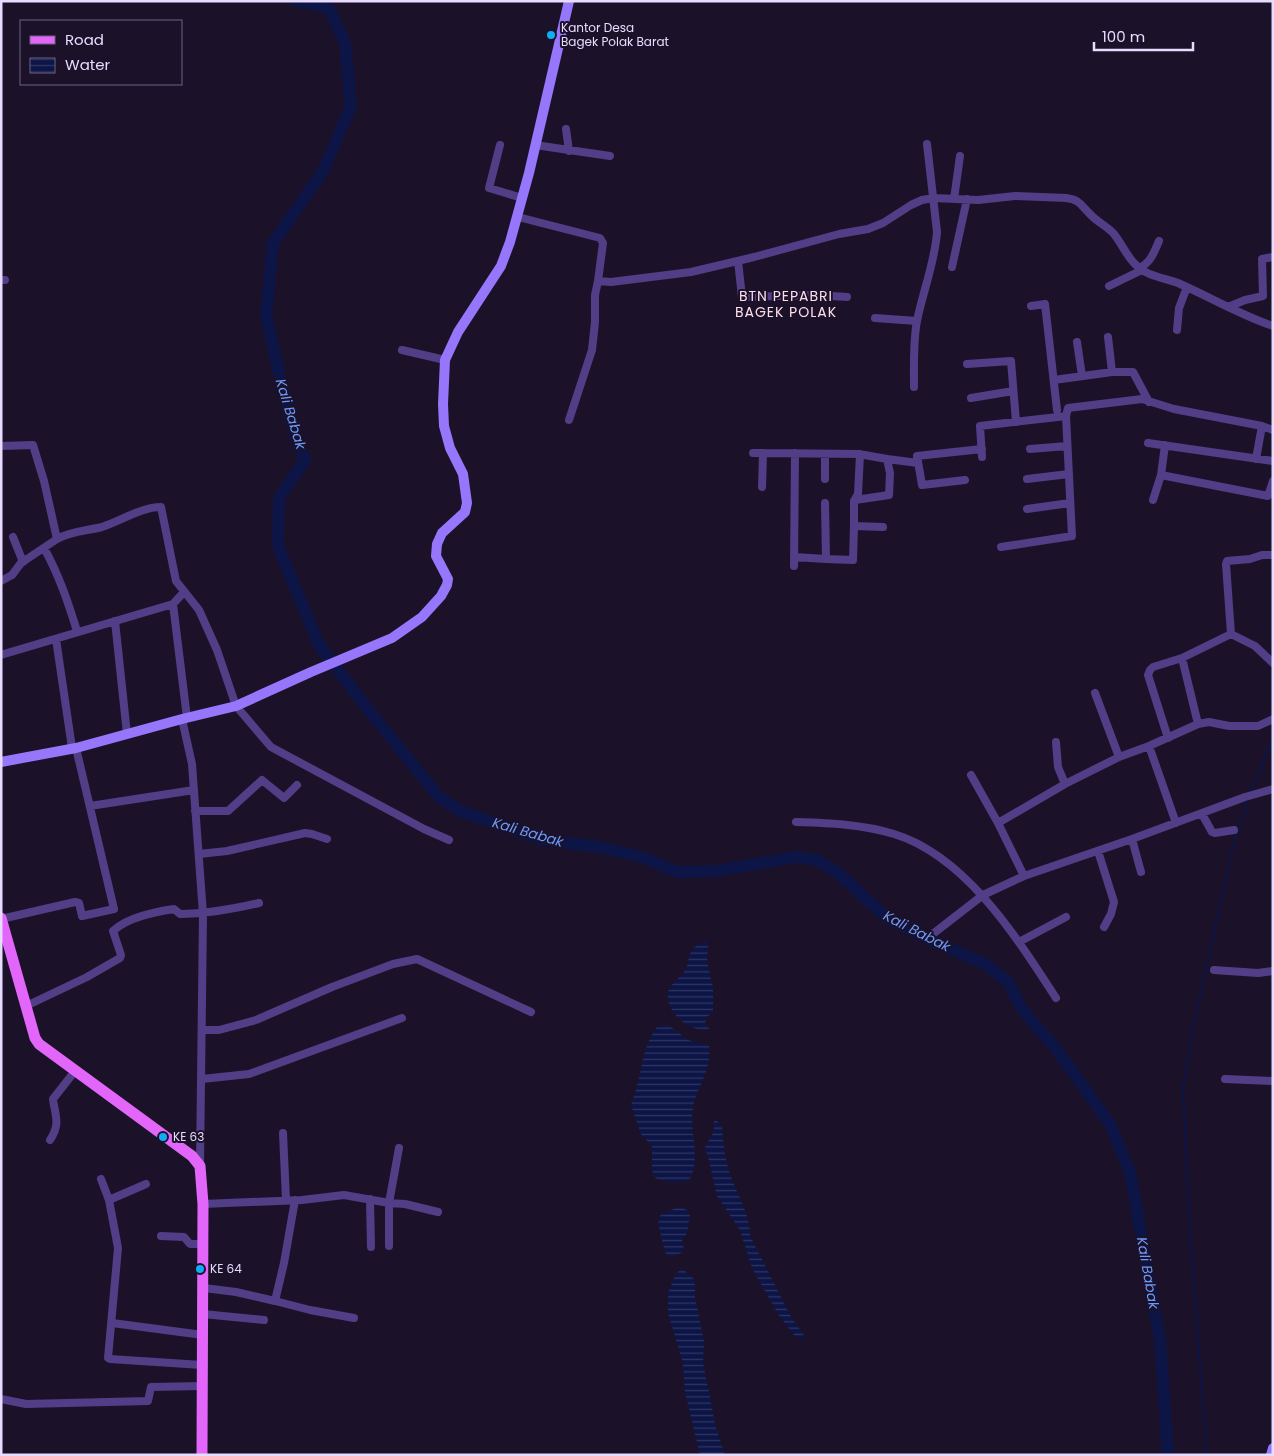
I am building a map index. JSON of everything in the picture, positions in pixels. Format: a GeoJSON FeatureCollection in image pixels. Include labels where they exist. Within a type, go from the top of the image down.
{"type":"FeatureCollection","features":[{"type":"Feature","properties":{"kind":"main road"},"geometry":{"type":"LineString","coordinates":[[1,919],[5,949],[26,1006],[35,1038],[39,1044],[192,1156],[200,1166],[203,1204],[204,1288],[202,1455]]}},
{"type":"Feature","properties":{"kind":"street"},"geometry":{"type":"LineString","coordinates":[[1,762],[74,748],[236,706],[353,654],[381,644],[411,626],[430,609],[447,585],[447,576],[436,556],[437,544],[442,534],[466,512],[467,503],[463,474],[450,448],[444,426],[445,360],[458,332],[500,266],[518,218],[569,1]]}},
{"type":"Feature","properties":{"kind":"street"},"geometry":{"type":"LineString","coordinates":[[566,129],[569,151]]}},
{"type":"Feature","properties":{"kind":"street"},"geometry":{"type":"LineString","coordinates":[[914,387],[917,321],[936,240],[928,144]]}},
{"type":"Feature","properties":{"kind":"street"},"geometry":{"type":"LineString","coordinates":[[500,145],[489,188],[522,198]]}},
{"type":"Feature","properties":{"kind":"street"},"geometry":{"type":"LineString","coordinates":[[535,145],[610,156]]}},
{"type":"Feature","properties":{"kind":"street"},"geometry":{"type":"LineString","coordinates":[[954,199],[960,156]]}},
{"type":"Feature","properties":{"kind":"street"},"geometry":{"type":"LineString","coordinates":[[598,281],[611,282],[651,278],[691,272],[738,261],[839,234],[875,227],[915,203],[934,198],[967,199],[1030,196],[1076,200],[1083,204],[1091,215],[1109,229],[1140,269],[1187,287],[1251,319],[1273,326]]}},
{"type":"Feature","properties":{"kind":"street"},"geometry":{"type":"LineString","coordinates":[[952,267],[967,199]]}},
{"type":"Feature","properties":{"kind":"street"},"geometry":{"type":"LineString","coordinates":[[518,218],[600,238],[603,242],[595,295],[592,350],[569,420]]}},
{"type":"Feature","properties":{"kind":"street"},"geometry":{"type":"LineString","coordinates":[[1109,286],[1140,269],[1152,256],[1159,241]]}},
{"type":"Feature","properties":{"kind":"street"},"geometry":{"type":"LineString","coordinates":[[1228,308],[1246,300],[1263,296],[1262,259],[1273,257]]}},
{"type":"Feature","properties":{"kind":"street"},"geometry":{"type":"LineString","coordinates":[[738,261],[742,297],[815,295],[846,297]]}},
{"type":"Feature","properties":{"kind":"street"},"geometry":{"type":"LineString","coordinates":[[1177,330],[1179,308],[1187,287]]}},
{"type":"Feature","properties":{"kind":"street"},"geometry":{"type":"LineString","coordinates":[[1031,306],[1045,304],[1057,410]]}},
{"type":"Feature","properties":{"kind":"street"},"geometry":{"type":"LineString","coordinates":[[875,318],[917,321]]}},
{"type":"Feature","properties":{"kind":"street"},"geometry":{"type":"LineString","coordinates":[[1108,337],[1112,372]]}},
{"type":"Feature","properties":{"kind":"street"},"geometry":{"type":"LineString","coordinates":[[1077,342],[1082,376]]}},
{"type":"Feature","properties":{"kind":"street"},"geometry":{"type":"LineString","coordinates":[[402,350],[445,360]]}},
{"type":"Feature","properties":{"kind":"street"},"geometry":{"type":"LineString","coordinates":[[967,364],[1010,361],[1016,422]]}},
{"type":"Feature","properties":{"kind":"street"},"geometry":{"type":"LineString","coordinates":[[1054,380],[1112,372],[1133,372],[1149,402]]}},
{"type":"Feature","properties":{"kind":"street"},"geometry":{"type":"LineString","coordinates":[[971,398],[1013,391]]}},
{"type":"Feature","properties":{"kind":"street"},"geometry":{"type":"LineString","coordinates":[[1001,547],[1072,536],[1066,416],[1068,408],[1142,399],[1196,414],[1262,426],[1273,430]]}},
{"type":"Feature","properties":{"kind":"street"},"geometry":{"type":"LineString","coordinates":[[982,457],[980,426],[1066,416]]}},
{"type":"Feature","properties":{"kind":"street"},"geometry":{"type":"LineString","coordinates":[[1256,459],[1262,426]]}},
{"type":"Feature","properties":{"kind":"street"},"geometry":{"type":"LineString","coordinates":[[1148,443],[1273,461]]}},
{"type":"Feature","properties":{"kind":"street"},"geometry":{"type":"LineString","coordinates":[[1,446],[33,445],[44,480],[57,539]]}},
{"type":"Feature","properties":{"kind":"street"},"geometry":{"type":"LineString","coordinates":[[1153,500],[1161,475],[1165,445]]}},
{"type":"Feature","properties":{"kind":"street"},"geometry":{"type":"LineString","coordinates":[[1030,449],[1067,446]]}},
{"type":"Feature","properties":{"kind":"street"},"geometry":{"type":"LineString","coordinates":[[965,480],[922,485],[917,456],[982,448]]}},
{"type":"Feature","properties":{"kind":"street"},"geometry":{"type":"LineString","coordinates":[[753,453],[860,454],[918,463]]}},
{"type":"Feature","properties":{"kind":"street"},"geometry":{"type":"LineString","coordinates":[[762,487],[763,453]]}},
{"type":"Feature","properties":{"kind":"street"},"geometry":{"type":"LineString","coordinates":[[794,566],[795,453]]}},
{"type":"Feature","properties":{"kind":"street"},"geometry":{"type":"LineString","coordinates":[[825,454],[825,479]]}},
{"type":"Feature","properties":{"kind":"street"},"geometry":{"type":"LineString","coordinates":[[794,557],[853,560],[855,500],[858,494],[860,454]]}},
{"type":"Feature","properties":{"kind":"street"},"geometry":{"type":"LineString","coordinates":[[855,500],[888,495],[890,473],[887,459]]}},
{"type":"Feature","properties":{"kind":"street"},"geometry":{"type":"LineString","coordinates":[[1027,479],[1069,474]]}},
{"type":"Feature","properties":{"kind":"street"},"geometry":{"type":"LineString","coordinates":[[1161,475],[1268,496],[1273,481]]}},
{"type":"Feature","properties":{"kind":"street"},"geometry":{"type":"LineString","coordinates":[[1027,509],[1070,503]]}},
{"type":"Feature","properties":{"kind":"street"},"geometry":{"type":"LineString","coordinates":[[825,504],[826,559]]}},
{"type":"Feature","properties":{"kind":"street"},"geometry":{"type":"LineString","coordinates":[[1,581],[12,575],[23,562],[57,539],[72,532],[101,527],[140,512],[161,507],[176,581],[199,610],[217,650],[236,706],[271,747],[424,829],[449,840]]}},
{"type":"Feature","properties":{"kind":"street"},"geometry":{"type":"LineString","coordinates":[[854,526],[883,527]]}},
{"type":"Feature","properties":{"kind":"street"},"geometry":{"type":"LineString","coordinates":[[13,537],[23,562]]}},
{"type":"Feature","properties":{"kind":"street"},"geometry":{"type":"LineString","coordinates":[[44,548],[65,593],[77,631]]}},
{"type":"Feature","properties":{"kind":"street"},"geometry":{"type":"LineString","coordinates":[[1231,634],[1227,561],[1273,555]]}},
{"type":"Feature","properties":{"kind":"street"},"geometry":{"type":"LineString","coordinates":[[1,655],[173,604],[184,592]]}},
{"type":"Feature","properties":{"kind":"street"},"geometry":{"type":"LineString","coordinates":[[173,604],[185,718],[192,764],[203,914],[200,1166]]}},
{"type":"Feature","properties":{"kind":"street"},"geometry":{"type":"LineString","coordinates":[[115,621],[127,734]]}},
{"type":"Feature","properties":{"kind":"street"},"geometry":{"type":"LineString","coordinates":[[1168,738],[1148,673],[1153,667],[1182,658],[1231,634]]}},
{"type":"Feature","properties":{"kind":"street"},"geometry":{"type":"LineString","coordinates":[[1231,634],[1254,646],[1273,663]]}},
{"type":"Feature","properties":{"kind":"street"},"geometry":{"type":"LineString","coordinates":[[1,919],[76,902],[79,903],[82,916],[114,909],[90,806],[74,748],[56,639]]}},
{"type":"Feature","properties":{"kind":"street"},"geometry":{"type":"LineString","coordinates":[[1182,658],[1198,724]]}},
{"type":"Feature","properties":{"kind":"street"},"geometry":{"type":"LineString","coordinates":[[1095,692],[1119,757]]}},
{"type":"Feature","properties":{"kind":"street"},"geometry":{"type":"LineString","coordinates":[[998,823],[1065,784],[1119,757],[1198,724],[1209,722],[1228,726],[1258,726],[1273,719]]}},
{"type":"Feature","properties":{"kind":"street"},"geometry":{"type":"LineString","coordinates":[[1056,742],[1058,767],[1065,784]]}},
{"type":"Feature","properties":{"kind":"street"},"geometry":{"type":"LineString","coordinates":[[1149,746],[1176,823]]}},
{"type":"Feature","properties":{"kind":"street"},"geometry":{"type":"LineString","coordinates":[[971,774],[1024,876]]}},
{"type":"Feature","properties":{"kind":"street"},"geometry":{"type":"LineString","coordinates":[[195,811],[228,811],[262,780],[284,798],[297,784]]}},
{"type":"Feature","properties":{"kind":"street"},"geometry":{"type":"LineString","coordinates":[[934,933],[983,896],[1024,876],[1132,840],[1259,792],[1273,789]]}},
{"type":"Feature","properties":{"kind":"street"},"geometry":{"type":"LineString","coordinates":[[90,806],[194,790]]}},
{"type":"Feature","properties":{"kind":"street"},"geometry":{"type":"LineString","coordinates":[[1202,814],[1212,832],[1234,830]]}},
{"type":"Feature","properties":{"kind":"street"},"geometry":{"type":"LineString","coordinates":[[796,822],[840,824],[896,834],[931,852],[983,896],[1019,942],[1056,998]]}},
{"type":"Feature","properties":{"kind":"street"},"geometry":{"type":"LineString","coordinates":[[199,854],[227,851],[305,834],[312,834],[327,839]]}},
{"type":"Feature","properties":{"kind":"street"},"geometry":{"type":"LineString","coordinates":[[1132,840],[1141,872]]}},
{"type":"Feature","properties":{"kind":"street"},"geometry":{"type":"LineString","coordinates":[[1098,851],[1114,902],[1112,914],[1104,927]]}},
{"type":"Feature","properties":{"kind":"street"},"geometry":{"type":"LineString","coordinates":[[26,1006],[88,977],[120,958],[121,955],[113,931],[128,922],[174,909],[180,914],[203,914],[259,903]]}},
{"type":"Feature","properties":{"kind":"street"},"geometry":{"type":"LineString","coordinates":[[1019,942],[1066,916]]}},
{"type":"Feature","properties":{"kind":"street"},"geometry":{"type":"LineString","coordinates":[[202,1030],[219,1030],[256,1020],[332,987],[386,967],[417,959],[531,1012]]}},
{"type":"Feature","properties":{"kind":"street"},"geometry":{"type":"LineString","coordinates":[[1214,970],[1258,973],[1273,971]]}},
{"type":"Feature","properties":{"kind":"street"},"geometry":{"type":"LineString","coordinates":[[202,1079],[249,1074],[402,1018]]}},
{"type":"Feature","properties":{"kind":"street"},"geometry":{"type":"LineString","coordinates":[[50,1140],[56,1127],[57,1117],[53,1099],[75,1071]]}},
{"type":"Feature","properties":{"kind":"street"},"geometry":{"type":"LineString","coordinates":[[1225,1079],[1273,1081]]}},
{"type":"Feature","properties":{"kind":"street"},"geometry":{"type":"LineString","coordinates":[[283,1133],[286,1200]]}},
{"type":"Feature","properties":{"kind":"street"},"geometry":{"type":"LineString","coordinates":[[389,1246],[389,1203],[399,1148]]}},
{"type":"Feature","properties":{"kind":"street"},"geometry":{"type":"LineString","coordinates":[[101,1179],[110,1200],[118,1245],[108,1358],[202,1365]]}},
{"type":"Feature","properties":{"kind":"street"},"geometry":{"type":"LineString","coordinates":[[110,1200],[146,1184]]}},
{"type":"Feature","properties":{"kind":"street"},"geometry":{"type":"LineString","coordinates":[[203,1204],[295,1200],[344,1195],[411,1205],[438,1212]]}},
{"type":"Feature","properties":{"kind":"street"},"geometry":{"type":"LineString","coordinates":[[370,1199],[371,1247]]}},
{"type":"Feature","properties":{"kind":"street"},"geometry":{"type":"LineString","coordinates":[[275,1300],[284,1263],[295,1200]]}},
{"type":"Feature","properties":{"kind":"street"},"geometry":{"type":"LineString","coordinates":[[161,1236],[184,1238],[190,1244],[203,1244]]}},
{"type":"Feature","properties":{"kind":"street"},"geometry":{"type":"LineString","coordinates":[[204,1288],[236,1292],[310,1310],[354,1318]]}},
{"type":"Feature","properties":{"kind":"street"},"geometry":{"type":"LineString","coordinates":[[203,1314],[264,1320]]}},
{"type":"Feature","properties":{"kind":"street"},"geometry":{"type":"LineString","coordinates":[[112,1323],[203,1335]]}},
{"type":"Feature","properties":{"kind":"street"},"geometry":{"type":"LineString","coordinates":[[1,1399],[26,1404],[148,1401],[150,1387],[202,1386]]}},
{"type":"Feature","properties":{"kind":"street"},"geometry":{"type":"LineString","coordinates":[[1271,1455],[1273,1448]]}},
{"type":"Feature","properties":{"kind":"water"},"geometry":{"type":"Polygon","coordinates":[[[705,941],[708,944],[707,962],[713,987],[713,1013],[706,1017],[705,1025],[710,1029],[703,1030],[688,1025],[675,1014],[668,1000],[668,993],[672,985],[686,970],[692,950],[705,941]]]}},
{"type":"Feature","properties":{"kind":"water"},"geometry":{"type":"Polygon","coordinates":[[[668,1025],[688,1040],[709,1046],[708,1065],[693,1107],[692,1122],[695,1152],[693,1173],[688,1180],[679,1182],[655,1178],[652,1170],[652,1146],[641,1134],[631,1105],[651,1036],[657,1027],[668,1025]]]}},
{"type":"Feature","properties":{"kind":"water"},"geometry":{"type":"Polygon","coordinates":[[[714,1119],[722,1125],[727,1164],[747,1217],[750,1236],[791,1317],[805,1337],[803,1340],[794,1335],[778,1314],[752,1268],[740,1230],[717,1196],[705,1147],[714,1131],[714,1119]]]}},
{"type":"Feature","properties":{"kind":"water"},"geometry":{"type":"Polygon","coordinates":[[[679,1207],[687,1210],[690,1215],[687,1233],[682,1240],[684,1249],[678,1255],[668,1256],[665,1252],[658,1223],[661,1214],[679,1207]]]}},
{"type":"Feature","properties":{"kind":"water"},"geometry":{"type":"Polygon","coordinates":[[[681,1268],[693,1278],[695,1285],[695,1297],[704,1342],[703,1363],[716,1428],[725,1455],[700,1455],[685,1392],[683,1363],[668,1313],[668,1293],[675,1276],[681,1268]]]}},
{"type":"Feature","properties":{"kind":"waterway","name":"Kali Babak"},"geometry":{"type":"LineString","coordinates":[[296,1],[329,8],[345,43],[351,106],[323,171],[273,243],[266,316],[283,391],[296,438],[305,460],[279,498],[278,546],[319,645],[439,797],[460,811],[540,839],[603,848],[645,858],[677,872],[717,871],[796,857],[817,860],[838,873],[888,919],[985,964],[1008,982],[1021,1008],[1057,1050],[1110,1124],[1130,1172],[1160,1340],[1168,1455]]}},
{"type":"Feature","properties":{"kind":"waterway"},"geometry":{"type":"LineString","coordinates":[[1250,794],[1273,738]]}},
{"type":"Feature","properties":{"kind":"waterway"},"geometry":{"type":"LineString","coordinates":[[1207,1455],[1190,1231],[1183,1089],[1193,1028],[1234,842],[1249,798]]}},
{"type":"Feature","properties":{"kind":"place","name":"Kantor Desa Bagek Polak Barat"},"geometry":{"type":"Point","coordinates":[551,35]}},
{"type":"Feature","properties":{"kind":"place","name":"KE 63"},"geometry":{"type":"Point","coordinates":[163,1137]}},
{"type":"Feature","properties":{"kind":"place","name":"KE 64"},"geometry":{"type":"Point","coordinates":[200,1269]}},
{"type":"Feature","properties":{"kind":"district","name":"BTN PEPABRI BAGEK POLAK"},"geometry":{"type":"Point","coordinates":[786,304]}}]}
